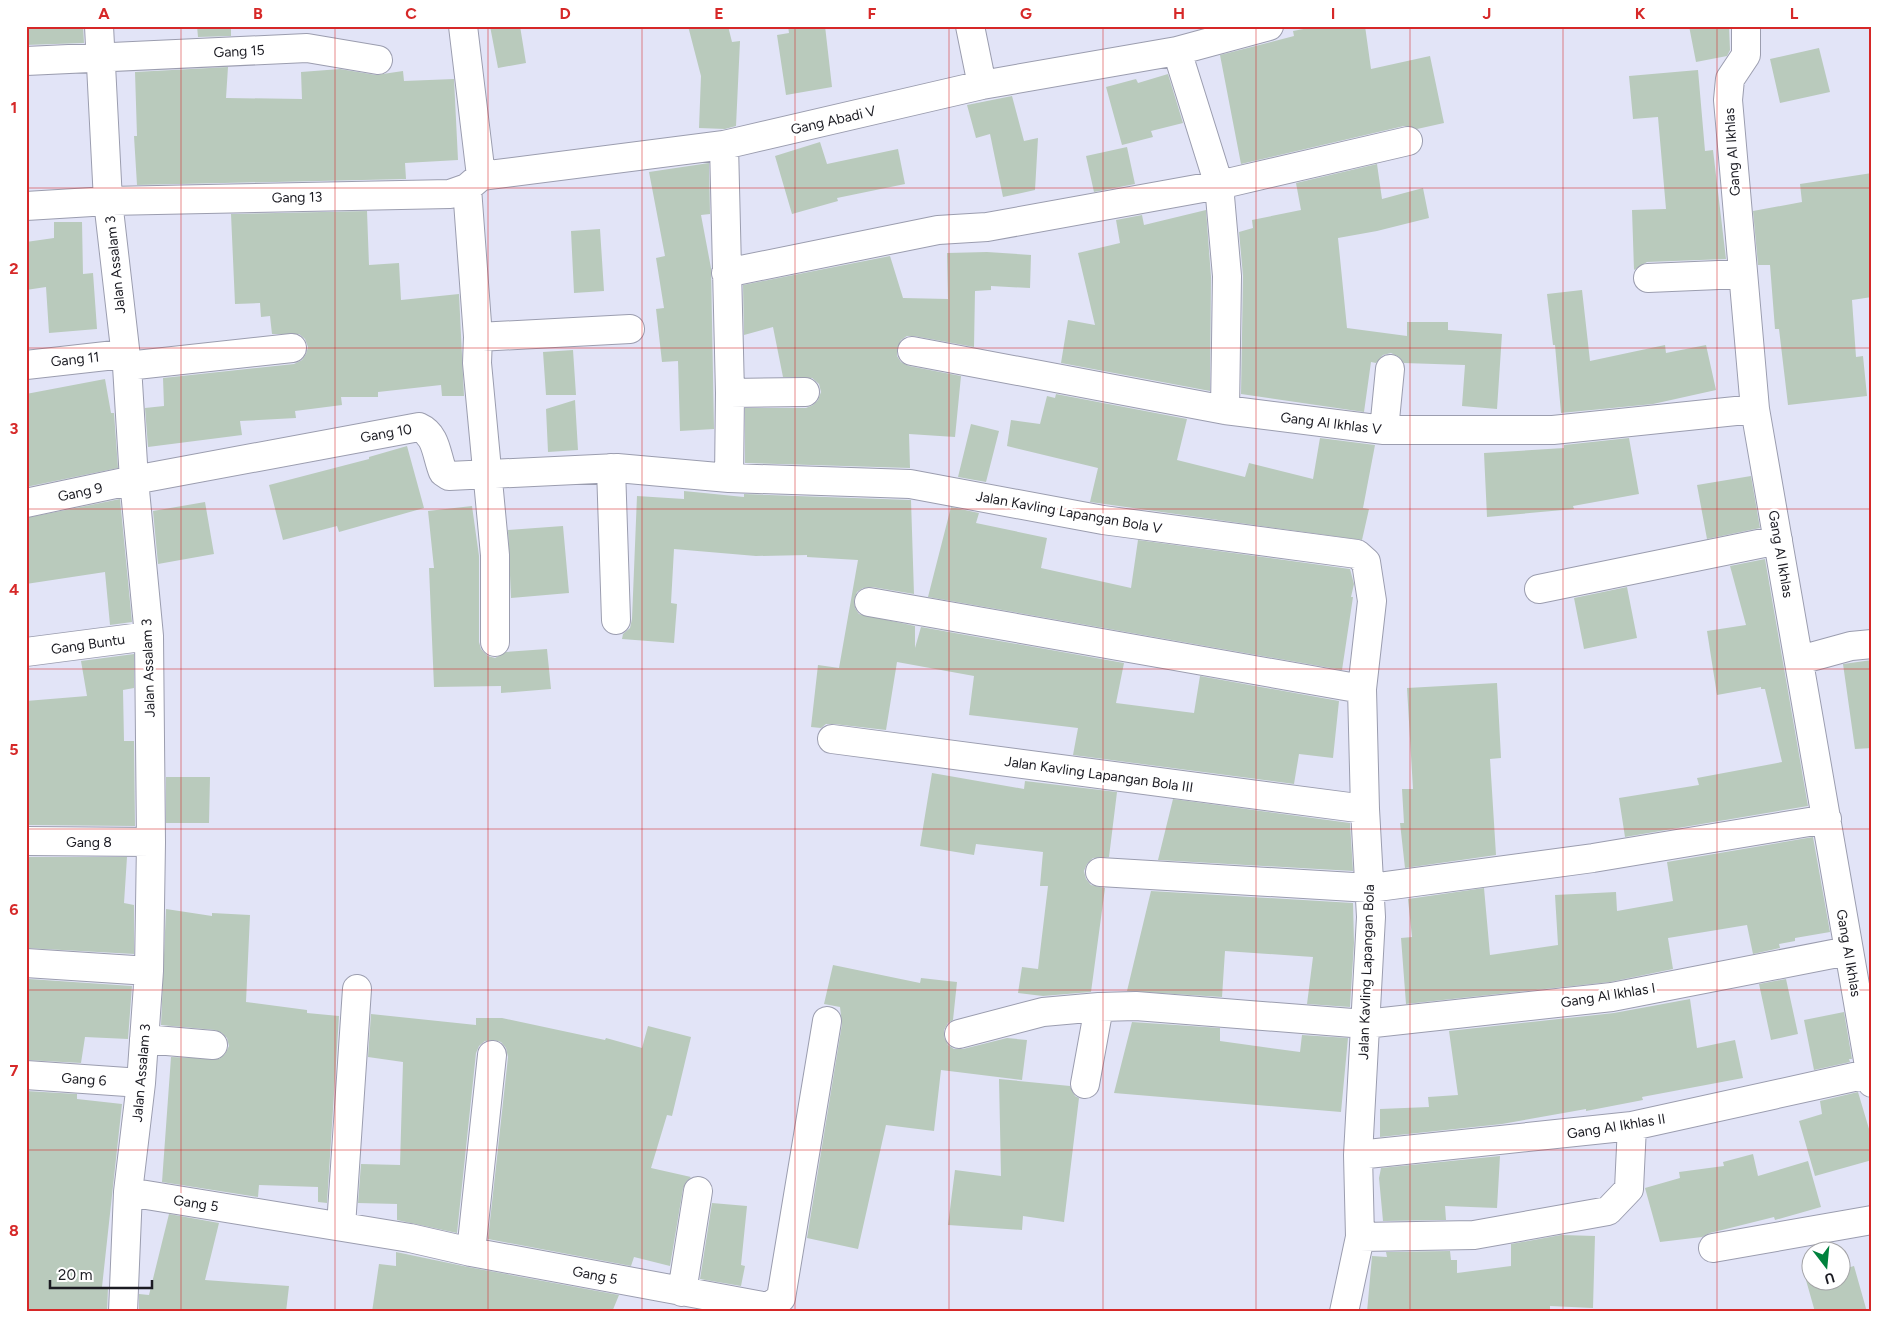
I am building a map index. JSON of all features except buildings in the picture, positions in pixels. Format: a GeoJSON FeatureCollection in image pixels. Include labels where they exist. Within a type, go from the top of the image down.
{"type":"FeatureCollection","features":[{"type":"Feature","properties":{"kind":"street","name":"Jalan Assalam 3"},"geometry":{"type":"LineString","coordinates":[[99,26],[108,201],[126,360],[134,480],[149,636],[151,842],[149,970],[141,1083],[128,1192],[122,1312]]}},
{"type":"Feature","properties":{"kind":"street"},"geometry":{"type":"LineString","coordinates":[[463,26],[474,182],[477,363],[495,555],[495,642]]}},
{"type":"Feature","properties":{"kind":"street"},"geometry":{"type":"LineString","coordinates":[[970,26],[982,85]]}},
{"type":"Feature","properties":{"kind":"street","name":"Gang Abadi V"},"geometry":{"type":"LineString","coordinates":[[474,182],[724,146],[982,85],[1177,51],[1268,26]]}},
{"type":"Feature","properties":{"kind":"street","name":"Gang Al Ikhlas"},"geometry":{"type":"LineString","coordinates":[[1746,26],[1746,55],[1730,79],[1728,100],[1755,408],[1828,819],[1848,950],[1871,1077]]}},
{"type":"Feature","properties":{"kind":"street","name":"Gang 15"},"geometry":{"type":"LineString","coordinates":[[26,61],[100,58],[307,37],[378,60]]}},
{"type":"Feature","properties":{"kind":"street"},"geometry":{"type":"LineString","coordinates":[[1177,51],[1219,185],[1227,276],[1225,410]]}},
{"type":"Feature","properties":{"kind":"street"},"geometry":{"type":"LineString","coordinates":[[726,273],[938,230],[987,227],[1219,185],[1408,141]]}},
{"type":"Feature","properties":{"kind":"street"},"geometry":{"type":"LineString","coordinates":[[724,146],[730,393],[729,478]]}},
{"type":"Feature","properties":{"kind":"street","name":"Gang 13"},"geometry":{"type":"LineString","coordinates":[[26,206],[108,201],[450,194],[474,182]]}},
{"type":"Feature","properties":{"kind":"street"},"geometry":{"type":"LineString","coordinates":[[1648,278],[1742,274]]}},
{"type":"Feature","properties":{"kind":"street"},"geometry":{"type":"LineString","coordinates":[[478,337],[630,329]]}},
{"type":"Feature","properties":{"kind":"street","name":"Gang 11"},"geometry":{"type":"LineString","coordinates":[[26,364],[126,360],[292,348]]}},
{"type":"Feature","properties":{"kind":"street","name":"Gang Al Ikhlas V"},"geometry":{"type":"LineString","coordinates":[[912,351],[1225,410],[1384,430],[1554,430],[1755,408]]}},
{"type":"Feature","properties":{"kind":"street"},"geometry":{"type":"LineString","coordinates":[[1384,430],[1390,369]]}},
{"type":"Feature","properties":{"kind":"street"},"geometry":{"type":"LineString","coordinates":[[730,393],[805,392]]}},
{"type":"Feature","properties":{"kind":"street","name":"Gang 10"},"geometry":{"type":"LineString","coordinates":[[134,480],[419,427],[428,431],[434,439],[442,472],[449,476],[611,468],[729,478]]}},
{"type":"Feature","properties":{"kind":"street"},"geometry":{"type":"LineString","coordinates":[[611,468],[616,620]]}},
{"type":"Feature","properties":{"kind":"street","name":"Jalan Kavling Lapangan Bola V"},"geometry":{"type":"LineString","coordinates":[[729,478],[910,484],[1103,520],[1357,554],[1366,562],[1372,601]]}},
{"type":"Feature","properties":{"kind":"street","name":"Gang 9"},"geometry":{"type":"LineString","coordinates":[[26,503],[134,480]]}},
{"type":"Feature","properties":{"kind":"street"},"geometry":{"type":"LineString","coordinates":[[1539,589],[1778,540]]}},
{"type":"Feature","properties":{"kind":"street","name":"Jalan Kavling Lapangan Bola"},"geometry":{"type":"LineString","coordinates":[[1344,1312],[1360,1236],[1358,1155],[1371,917],[1365,810],[1362,689],[1372,601]]}},
{"type":"Feature","properties":{"kind":"street"},"geometry":{"type":"LineString","coordinates":[[869,602],[1362,689]]}},
{"type":"Feature","properties":{"kind":"street","name":"Gang Buntu"},"geometry":{"type":"LineString","coordinates":[[26,652],[149,636]]}},
{"type":"Feature","properties":{"kind":"street"},"geometry":{"type":"LineString","coordinates":[[1800,660],[1872,644]]}},
{"type":"Feature","properties":{"kind":"street","name":"Jalan Kavling Lapangan Bola III"},"geometry":{"type":"LineString","coordinates":[[832,739],[1365,810]]}},
{"type":"Feature","properties":{"kind":"street"},"geometry":{"type":"LineString","coordinates":[[1100,872],[1370,888],[1593,858],[1828,819]]}},
{"type":"Feature","properties":{"kind":"street","name":"Gang 8"},"geometry":{"type":"LineString","coordinates":[[26,841],[151,842]]}},
{"type":"Feature","properties":{"kind":"street","name":"Gang Al Ikhlas I"},"geometry":{"type":"LineString","coordinates":[[959,1034],[1043,1012],[1136,1006],[1365,1024],[1612,997],[1848,950]]}},
{"type":"Feature","properties":{"kind":"street"},"geometry":{"type":"LineString","coordinates":[[26,963],[86,969],[149,970]]}},
{"type":"Feature","properties":{"kind":"street"},"geometry":{"type":"LineString","coordinates":[[340,1226],[356,989]]}},
{"type":"Feature","properties":{"kind":"street"},"geometry":{"type":"LineString","coordinates":[[1085,1084],[1099,1007]]}},
{"type":"Feature","properties":{"kind":"street","name":"Gang 5"},"geometry":{"type":"LineString","coordinates":[[128,1192],[340,1226],[768,1307],[781,1298],[827,1021]]}},
{"type":"Feature","properties":{"kind":"street"},"geometry":{"type":"LineString","coordinates":[[144,1039],[213,1045]]}},
{"type":"Feature","properties":{"kind":"street"},"geometry":{"type":"LineString","coordinates":[[471,1252],[492,1055]]}},
{"type":"Feature","properties":{"kind":"street","name":"Gang 6"},"geometry":{"type":"LineString","coordinates":[[26,1074],[141,1083]]}},
{"type":"Feature","properties":{"kind":"street","name":"Gang Al Ikhlas II"},"geometry":{"type":"LineString","coordinates":[[1358,1155],[1632,1126],[1871,1077]]}},
{"type":"Feature","properties":{"kind":"street"},"geometry":{"type":"LineString","coordinates":[[1360,1236],[1474,1235],[1608,1211],[1629,1189],[1632,1126]]}},
{"type":"Feature","properties":{"kind":"street"},"geometry":{"type":"LineString","coordinates":[[682,1292],[698,1190]]}},
{"type":"Feature","properties":{"kind":"street"},"geometry":{"type":"LineString","coordinates":[[1713,1248],[1872,1220]]}}]}
